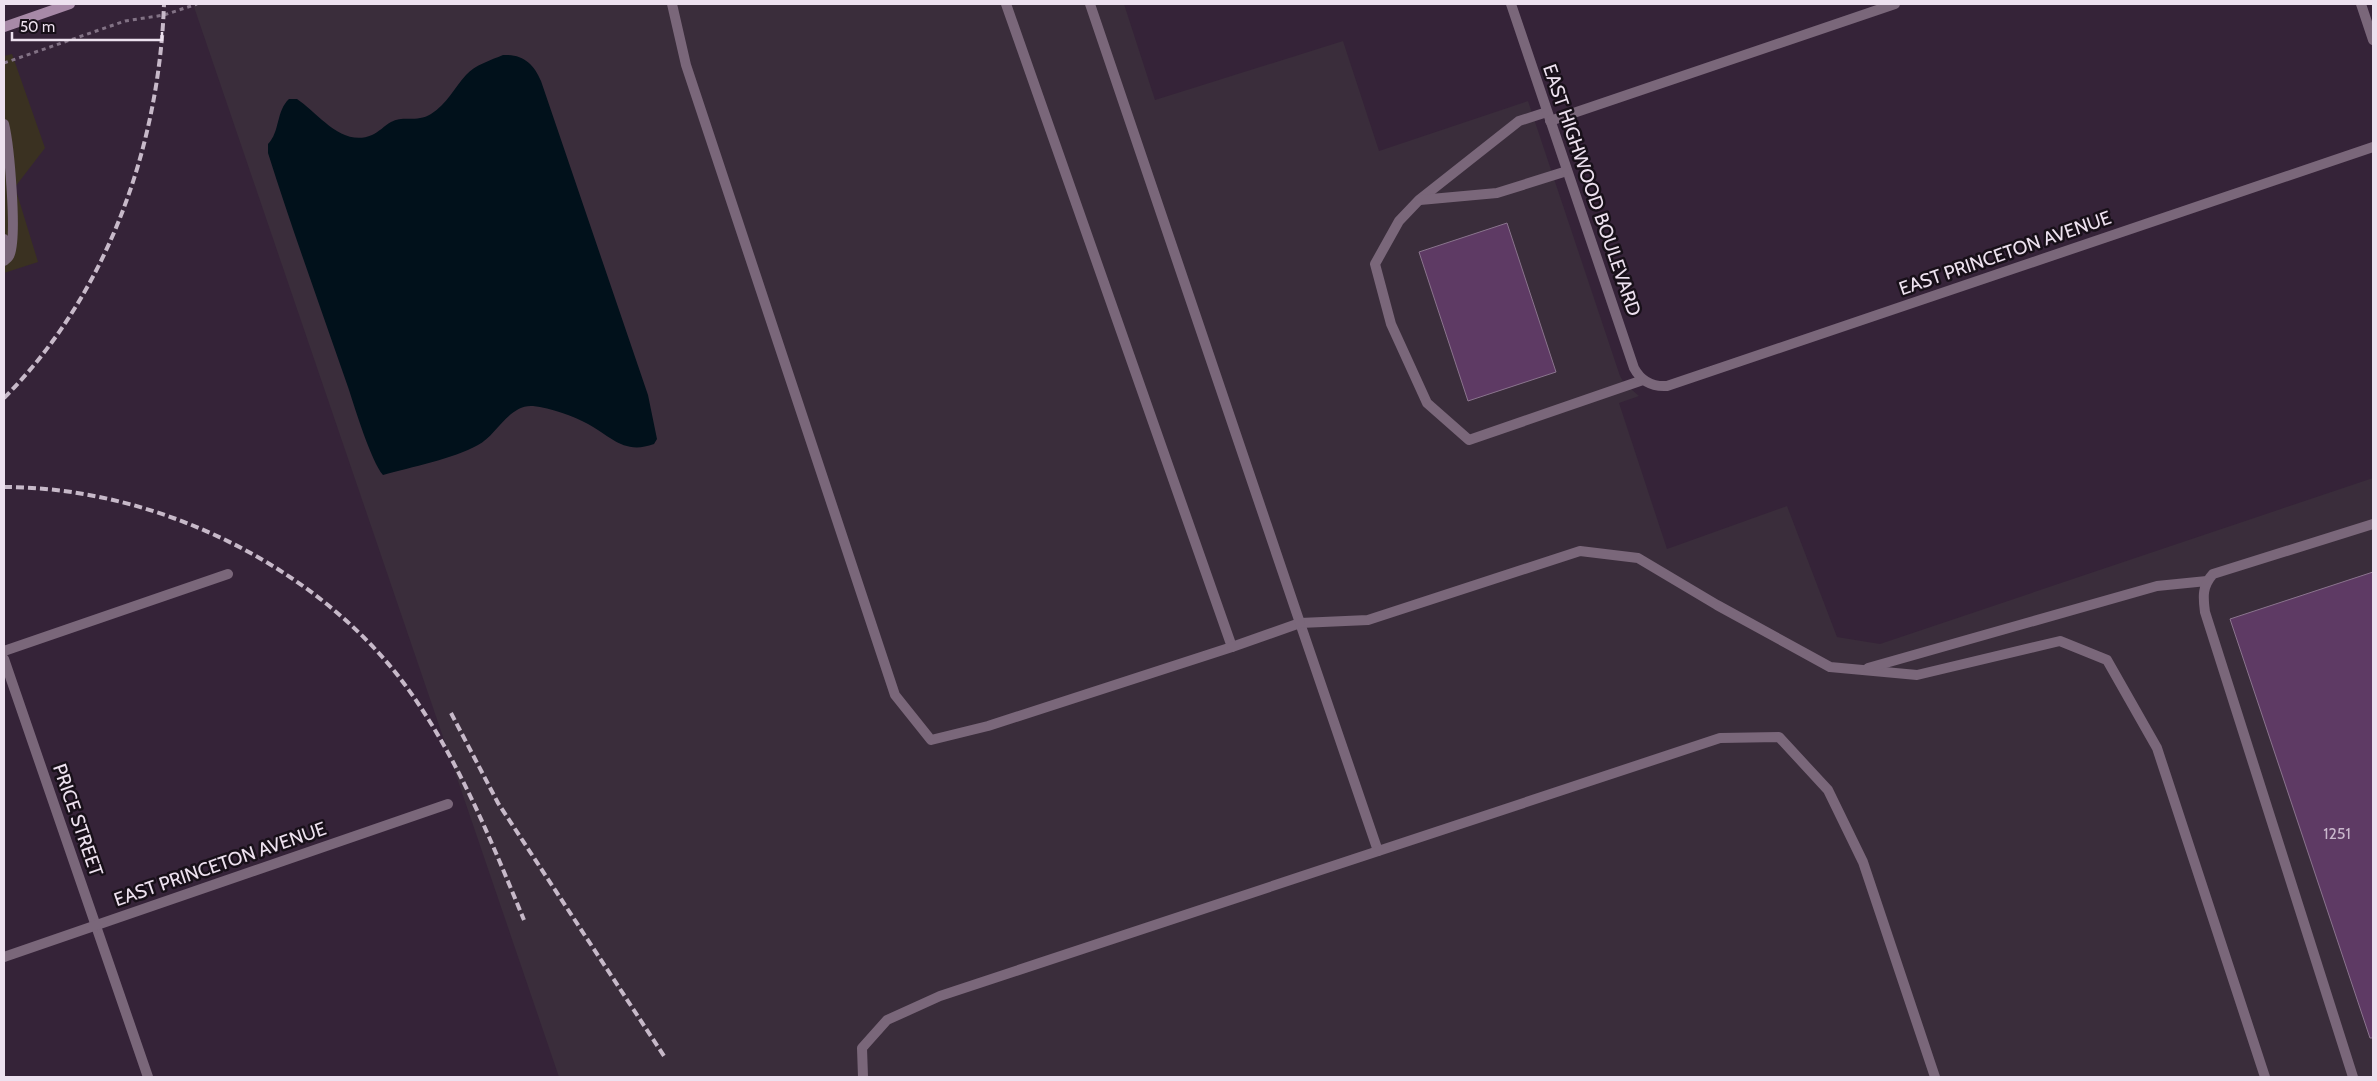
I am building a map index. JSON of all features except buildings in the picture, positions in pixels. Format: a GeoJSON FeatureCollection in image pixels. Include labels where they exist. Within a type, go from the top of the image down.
{"type":"FeatureCollection","features":[{"type":"Feature","properties":{"kind":"main road"},"geometry":{"type":"LineString","coordinates":[[4,26],[70,4]]}},
{"type":"Feature","properties":{"kind":"street"},"geometry":{"type":"LineString","coordinates":[[672,4],[686,65],[894,695],[931,740],[988,726],[1232,648],[1300,623],[1368,620],[1580,551],[1638,558],[1717,605],[1830,667],[1917,675],[2060,641],[2107,660],[2157,748],[2265,1077]]}},
{"type":"Feature","properties":{"kind":"street"},"geometry":{"type":"LineString","coordinates":[[1006,4],[1232,648]]}},
{"type":"Feature","properties":{"kind":"street"},"geometry":{"type":"LineString","coordinates":[[1090,4],[1378,851]]}},
{"type":"Feature","properties":{"kind":"street","name":"EAST HIGHWOOD BOULEVARD"},"geometry":{"type":"LineString","coordinates":[[1511,4],[1634,368],[1645,382]]}},
{"type":"Feature","properties":{"kind":"street"},"geometry":{"type":"LineString","coordinates":[[1645,382],[1469,440],[1426,403],[1391,324],[1375,264],[1399,222],[1419,200],[1519,121],[1549,116],[1895,4]]}},
{"type":"Feature","properties":{"kind":"street"},"geometry":{"type":"LineString","coordinates":[[2361,4],[2373,40]]}},
{"type":"Feature","properties":{"kind":"street"},"geometry":{"type":"LineString","coordinates":[[4,124],[8,138],[12,220],[12,244],[7,259]]}},
{"type":"Feature","properties":{"kind":"street","name":"EAST PRINCETON AVENUE"},"geometry":{"type":"LineString","coordinates":[[1645,382],[1657,386],[1667,386],[2373,147]]}},
{"type":"Feature","properties":{"kind":"street"},"geometry":{"type":"LineString","coordinates":[[1419,200],[1497,193],[1567,171]]}},
{"type":"Feature","properties":{"kind":"street"},"geometry":{"type":"LineString","coordinates":[[4,239],[7,259]]}},
{"type":"Feature","properties":{"kind":"street"},"geometry":{"type":"LineString","coordinates":[[2353,1077],[2205,612],[2203,595],[2207,581],[2213,574],[2373,524]]}},
{"type":"Feature","properties":{"kind":"street"},"geometry":{"type":"LineString","coordinates":[[4,651],[228,574]]}},
{"type":"Feature","properties":{"kind":"street"},"geometry":{"type":"LineString","coordinates":[[1862,670],[2157,586],[2207,581]]}},
{"type":"Feature","properties":{"kind":"street","name":"PRICE STREET"},"geometry":{"type":"LineString","coordinates":[[4,659],[148,1077]]}},
{"type":"Feature","properties":{"kind":"street"},"geometry":{"type":"LineString","coordinates":[[863,1077],[862,1048],[887,1020],[940,996],[1720,738],[1778,737],[1828,790],[1863,862],[1935,1077]]}},
{"type":"Feature","properties":{"kind":"street","name":"EAST PRINCETON AVENUE"},"geometry":{"type":"LineString","coordinates":[[4,957],[448,804]]}},
{"type":"Feature","properties":{"kind":"path"},"geometry":{"type":"LineString","coordinates":[[4,63],[125,21],[164,15],[196,4]]}},
{"type":"Feature","properties":{"kind":"shaded area"},"geometry":{"type":"Polygon","coordinates":[[[193,4],[1124,4],[1155,100],[1343,41],[1379,151],[1528,101],[1620,376],[1624,383],[1639,396],[1619,403],[1667,549],[1787,506],[1837,637],[1880,644],[2373,478],[2373,1077],[559,1077],[193,4]]]}},
{"type":"Feature","properties":{"kind":"shaded area"},"geometry":{"type":"Polygon","coordinates":[[[12,54],[45,148],[15,187],[38,262],[4,273],[4,56],[12,54]]]}},
{"type":"Feature","properties":{"kind":"water"},"geometry":{"type":"Polygon","coordinates":[[[503,55],[516,56],[527,61],[541,81],[648,395],[657,439],[654,444],[644,447],[626,446],[569,415],[540,407],[524,407],[510,415],[485,441],[468,450],[444,459],[383,475],[368,447],[297,241],[268,153],[268,144],[275,134],[282,109],[289,99],[297,99],[341,133],[361,138],[375,134],[396,120],[420,118],[431,114],[446,101],[470,71],[483,63],[503,55]]]}},
{"type":"Feature","properties":{"kind":"railway"},"geometry":{"type":"LineString","coordinates":[[4,398],[40,357],[72,313],[99,266],[121,216],[138,164],[151,111],[160,58],[164,4]]}},
{"type":"Feature","properties":{"kind":"railway"},"geometry":{"type":"LineString","coordinates":[[4,487],[62,491],[120,502],[178,520],[233,544],[286,574],[334,610],[376,651],[413,696],[430,722],[461,777],[524,920]]}},
{"type":"Feature","properties":{"kind":"railway"},"geometry":{"type":"LineString","coordinates":[[451,713],[498,803],[664,1056]]}}]}
